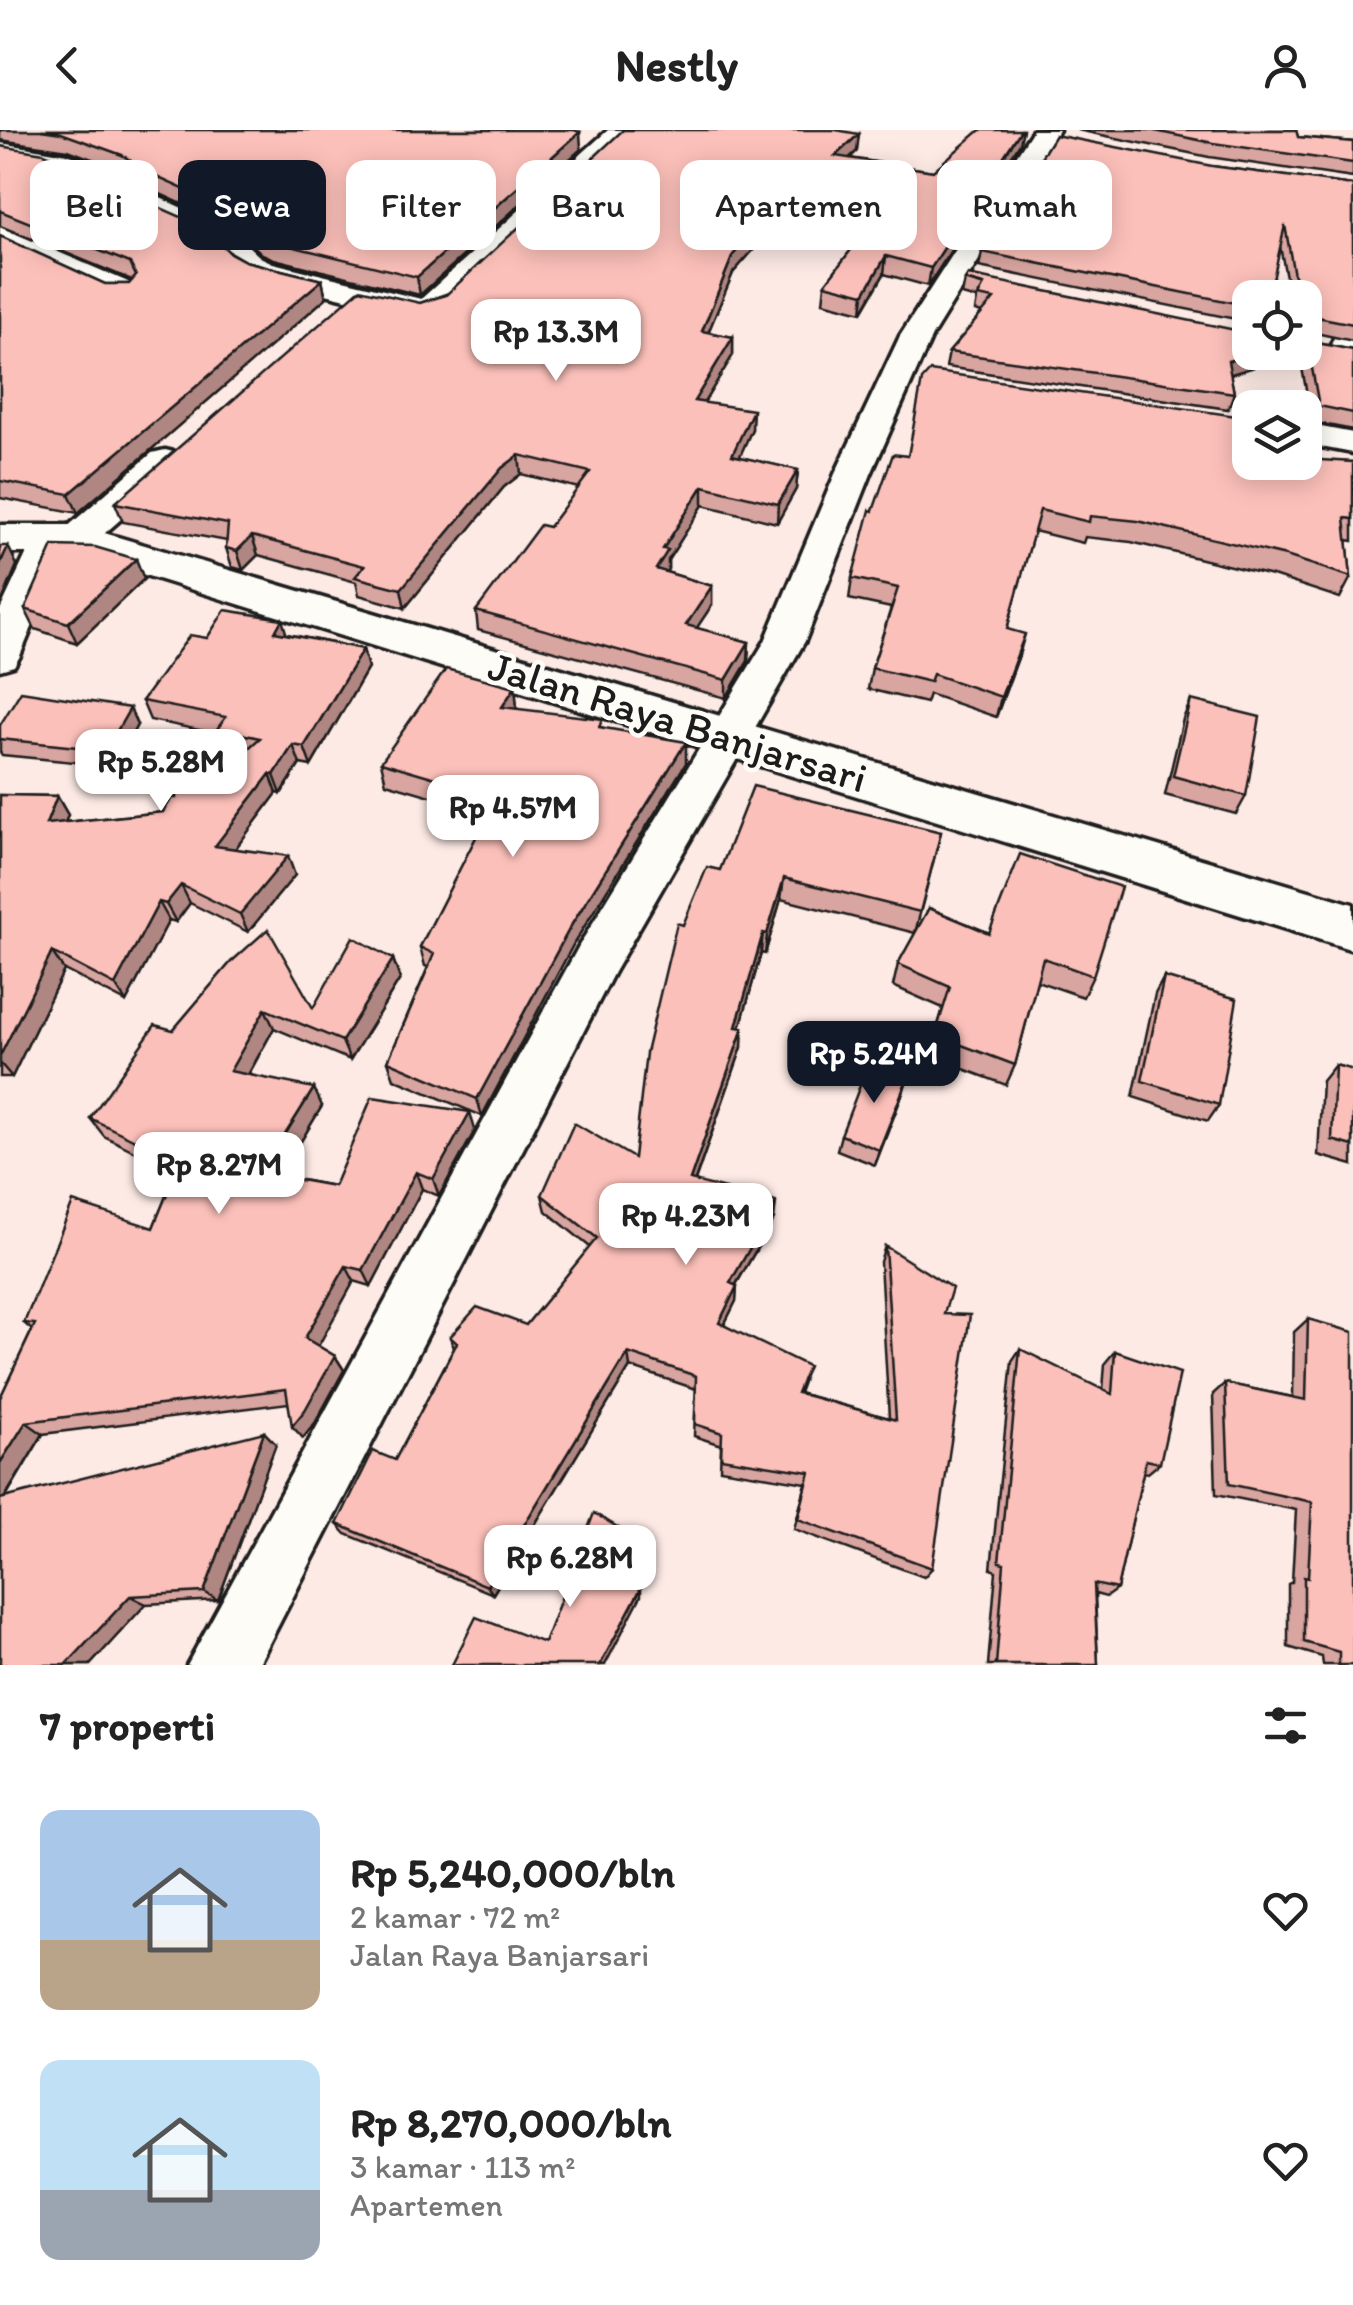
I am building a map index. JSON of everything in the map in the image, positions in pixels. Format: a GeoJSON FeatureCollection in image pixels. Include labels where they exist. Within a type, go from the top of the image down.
{"type":"FeatureCollection","features":[{"type":"Feature","properties":{"kind":"highway","name":"Jalan Raya Banjarsari"},"geometry":{"type":"LineString","coordinates":[[0,539],[64,538],[731,736],[1353,927]]}},
{"type":"Feature","properties":{"kind":"street"},"geometry":{"type":"LineString","coordinates":[[221,1665],[597,958],[785,642],[853,474],[916,336],[1033,132],[1078,144]]}},
{"type":"Feature","properties":{"kind":"street"},"geometry":{"type":"LineString","coordinates":[[576,136],[615,137]]}},
{"type":"Feature","properties":{"kind":"street"},"geometry":{"type":"LineString","coordinates":[[0,151],[57,160],[116,182],[148,203],[221,236],[255,267],[336,298],[417,309],[435,304],[615,137]]}},
{"type":"Feature","properties":{"kind":"street"},"geometry":{"type":"LineString","coordinates":[[2,239],[124,292]]}},
{"type":"Feature","properties":{"kind":"street"},"geometry":{"type":"LineString","coordinates":[[952,275],[986,282]]}},
{"type":"Feature","properties":{"kind":"street"},"geometry":{"type":"LineString","coordinates":[[900,374],[938,380]]}},
{"type":"Feature","properties":{"kind":"street"},"geometry":{"type":"LineString","coordinates":[[0,656],[64,538],[194,436]]}},
{"type":"Feature","properties":{"kind":"street"},"geometry":{"type":"LineString","coordinates":[[1322,437],[1353,443]]}},
{"type":"Feature","properties":{"kind":"building"},"geometry":{"type":"Polygon","coordinates":[[[41,130],[580,132],[549,160],[516,160],[516,189],[496,207],[496,160],[346,160],[346,250],[447,250],[417,277],[307,250],[326,250],[326,160],[178,160],[178,187],[158,178],[158,160],[130,160],[61,133],[41,130]]]}},
{"type":"Feature","properties":{"kind":"building"},"geometry":{"type":"Polygon","coordinates":[[[623,130],[836,130],[859,134],[835,156],[861,160],[680,160],[680,250],[738,250],[702,331],[733,337],[694,401],[753,410],[732,455],[798,470],[778,504],[703,486],[663,549],[668,550],[656,569],[712,586],[686,625],[749,642],[726,680],[476,611],[540,525],[549,527],[590,472],[519,455],[502,468],[401,589],[355,577],[364,566],[252,536],[237,551],[226,548],[228,524],[115,503],[360,289],[420,303],[446,295],[516,230],[516,250],[660,250],[660,160],[591,160],[623,130]]]}},
{"type":"Feature","properties":{"kind":"building"},"geometry":{"type":"Polygon","coordinates":[[[980,130],[1021,130],[1001,160],[946,160],[980,130]]]}},
{"type":"Feature","properties":{"kind":"building"},"geometry":{"type":"Polygon","coordinates":[[[1150,130],[1296,130],[1298,137],[1353,142],[1353,163],[1213,143],[1150,130]]]}},
{"type":"Feature","properties":{"kind":"building"},"geometry":{"type":"Polygon","coordinates":[[[1055,135],[1212,166],[1353,185],[1353,324],[1322,318],[1322,280],[1295,280],[1285,225],[1273,280],[1232,280],[1232,302],[982,252],[1112,250],[1112,160],[1039,160],[1055,135]]]}},
{"type":"Feature","properties":{"kind":"building"},"geometry":{"type":"Polygon","coordinates":[[[0,146],[62,160],[30,160],[30,223],[0,211],[0,146]]]}},
{"type":"Feature","properties":{"kind":"building"},"geometry":{"type":"Polygon","coordinates":[[[937,168],[937,250],[943,250],[931,268],[886,256],[864,294],[825,284],[851,250],[917,250],[917,169],[933,171],[937,168]]]}},
{"type":"Feature","properties":{"kind":"building"},"geometry":{"type":"Polygon","coordinates":[[[158,207],[178,216],[178,250],[227,250],[245,261],[322,280],[69,494],[0,481],[0,236],[105,284],[129,284],[136,276],[130,263],[98,250],[158,250],[158,207]]]}},
{"type":"Feature","properties":{"kind":"building"},"geometry":{"type":"Polygon","coordinates":[[[968,275],[1232,329],[1232,360],[1228,361],[1233,390],[949,352],[994,299],[978,296],[984,285],[965,280],[968,275]]]}},
{"type":"Feature","properties":{"kind":"building"},"geometry":{"type":"Polygon","coordinates":[[[1322,344],[1353,350],[1353,413],[1322,407],[1322,390],[1316,390],[1312,370],[1322,370],[1322,344]]]}},
{"type":"Feature","properties":{"kind":"building"},"geometry":{"type":"Polygon","coordinates":[[[930,371],[1232,415],[1232,480],[1322,480],[1322,460],[1353,462],[1353,519],[1345,518],[1351,577],[1286,556],[1138,521],[1090,516],[1089,522],[1040,510],[1007,629],[1025,634],[1001,697],[933,674],[930,682],[872,668],[898,588],[852,578],[870,510],[873,511],[893,454],[908,456],[922,380],[930,371]]]}},
{"type":"Feature","properties":{"kind":"building"},"geometry":{"type":"Polygon","coordinates":[[[0,546],[8,546],[0,564],[0,546]]]}},
{"type":"Feature","properties":{"kind":"building"},"geometry":{"type":"Polygon","coordinates":[[[53,546],[95,547],[136,559],[68,623],[25,609],[53,546]]]}},
{"type":"Feature","properties":{"kind":"building"},"geometry":{"type":"Polygon","coordinates":[[[225,610],[282,619],[275,632],[363,649],[304,747],[293,745],[274,775],[270,774],[215,846],[288,856],[240,914],[181,885],[166,904],[159,902],[115,985],[52,952],[0,1056],[0,795],[57,796],[46,824],[163,812],[176,798],[177,786],[200,791],[260,738],[217,729],[226,717],[142,701],[190,635],[207,638],[225,610]]]}},
{"type":"Feature","properties":{"kind":"building"},"geometry":{"type":"Polygon","coordinates":[[[446,669],[515,687],[502,707],[603,719],[599,727],[686,742],[572,924],[477,1099],[388,1061],[434,954],[420,947],[497,796],[381,762],[446,669]]]}},
{"type":"Feature","properties":{"kind":"building"},"geometry":{"type":"Polygon","coordinates":[[[21,691],[130,708],[106,750],[0,739],[0,725],[21,691]]]}},
{"type":"Feature","properties":{"kind":"building"},"geometry":{"type":"Polygon","coordinates":[[[1191,700],[1260,717],[1246,796],[1173,776],[1191,700]]]}},
{"type":"Feature","properties":{"kind":"building"},"geometry":{"type":"Polygon","coordinates":[[[753,786],[941,832],[920,912],[784,878],[767,934],[763,933],[736,1027],[743,1028],[690,1180],[776,1202],[730,1283],[737,1286],[719,1323],[808,1366],[797,1393],[896,1420],[885,1246],[952,1288],[944,1314],[970,1315],[932,1568],[798,1519],[810,1472],[721,1458],[722,1433],[695,1424],[696,1376],[628,1353],[487,1586],[337,1524],[373,1451],[395,1460],[457,1343],[450,1337],[477,1307],[526,1325],[597,1238],[542,1195],[574,1123],[634,1158],[646,1053],[677,923],[683,925],[707,867],[720,870],[753,786]]]}},
{"type":"Feature","properties":{"kind":"building"},"geometry":{"type":"Polygon","coordinates":[[[1020,854],[1121,887],[1093,976],[1043,958],[1015,1065],[935,1035],[950,987],[898,964],[929,908],[989,933],[1020,854]]]}},
{"type":"Feature","properties":{"kind":"building"},"geometry":{"type":"Polygon","coordinates":[[[268,929],[313,1008],[353,937],[393,959],[342,1041],[265,1009],[230,1071],[314,1088],[261,1173],[334,1186],[372,1097],[470,1112],[433,1179],[416,1172],[363,1270],[346,1266],[305,1338],[335,1356],[292,1426],[286,1389],[26,1422],[0,1463],[0,1398],[35,1324],[24,1323],[73,1202],[153,1228],[180,1162],[90,1118],[155,1025],[173,1030],[231,962],[268,929]]]}},
{"type":"Feature","properties":{"kind":"building"},"geometry":{"type":"Polygon","coordinates":[[[1164,977],[1237,999],[1219,1105],[1142,1081],[1164,977]]]}},
{"type":"Feature","properties":{"kind":"building"},"geometry":{"type":"Polygon","coordinates":[[[869,1062],[908,1077],[879,1150],[841,1135],[869,1062]]]}},
{"type":"Feature","properties":{"kind":"building"},"geometry":{"type":"Polygon","coordinates":[[[1335,1065],[1353,1070],[1353,1146],[1332,1140],[1335,1065]]]}},
{"type":"Feature","properties":{"kind":"building"},"geometry":{"type":"Polygon","coordinates":[[[1308,1319],[1353,1332],[1353,1665],[1339,1665],[1339,1652],[1304,1642],[1304,1577],[1308,1578],[1312,1502],[1229,1484],[1225,1383],[1306,1400],[1308,1319]]]}},
{"type":"Feature","properties":{"kind":"building"},"geometry":{"type":"Polygon","coordinates":[[[1020,1349],[1112,1394],[1115,1351],[1180,1373],[1160,1463],[1146,1460],[1117,1589],[1094,1584],[1098,1665],[996,1665],[1004,1563],[999,1562],[1020,1349]]]}},
{"type":"Feature","properties":{"kind":"building"},"geometry":{"type":"Polygon","coordinates":[[[264,1432],[204,1592],[130,1596],[66,1665],[0,1665],[0,1499],[264,1432]]]}},
{"type":"Feature","properties":{"kind":"building"},"geometry":{"type":"Polygon","coordinates":[[[594,1513],[644,1543],[624,1584],[641,1588],[600,1665],[452,1665],[476,1617],[544,1643],[594,1513]]]}}]}
